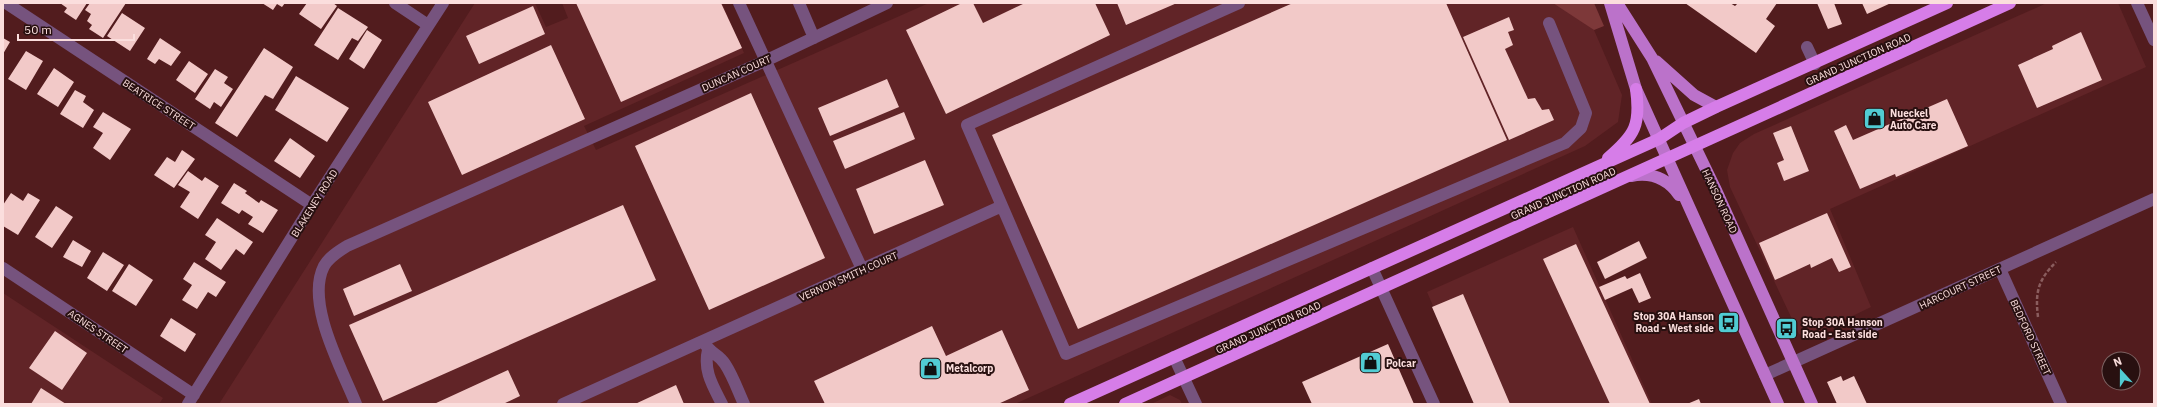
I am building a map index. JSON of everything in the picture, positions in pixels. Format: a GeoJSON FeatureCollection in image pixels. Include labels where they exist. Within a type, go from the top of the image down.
{"type":"FeatureCollection","features":[{"type":"Feature","properties":{"kind":"highway","name":"GRAND JUNCTION ROAD"},"geometry":{"type":"LineString","coordinates":[[1070,404],[1659,139],[1683,123],[1947,3]]}},
{"type":"Feature","properties":{"kind":"highway","name":"GRAND JUNCTION ROAD"},"geometry":{"type":"LineString","coordinates":[[1125,404],[2010,3]]}},
{"type":"Feature","properties":{"kind":"highway"},"geometry":{"type":"LineString","coordinates":[[1596,167],[1625,144],[1637,125],[1636,89]]}},
{"type":"Feature","properties":{"kind":"main road"},"geometry":{"type":"LineString","coordinates":[[1610,3],[1636,89],[1778,404]]}},
{"type":"Feature","properties":{"kind":"main road","name":"HANSON ROAD"},"geometry":{"type":"LineString","coordinates":[[1617,3],[1652,58],[1695,146],[1812,404]]}},
{"type":"Feature","properties":{"kind":"main road"},"geometry":{"type":"LineString","coordinates":[[1652,58],[1694,95],[1716,108]]}},
{"type":"Feature","properties":{"kind":"main road"},"geometry":{"type":"LineString","coordinates":[[1631,176],[1648,174],[1672,184],[1693,216]]}},
{"type":"Feature","properties":{"kind":"street","name":"BEATRICE STREET"},"geometry":{"type":"LineString","coordinates":[[6,3],[312,205]]}},
{"type":"Feature","properties":{"kind":"street"},"geometry":{"type":"LineString","coordinates":[[395,3],[428,25]]}},
{"type":"Feature","properties":{"kind":"street","name":"BLAKENEY ROAD"},"geometry":{"type":"LineString","coordinates":[[191,399],[312,205],[442,3]]}},
{"type":"Feature","properties":{"kind":"street"},"geometry":{"type":"LineString","coordinates":[[739,3],[862,269]]}},
{"type":"Feature","properties":{"kind":"street"},"geometry":{"type":"LineString","coordinates":[[799,3],[814,38]]}},
{"type":"Feature","properties":{"kind":"street","name":"DUNCAN COURT"},"geometry":{"type":"LineString","coordinates":[[356,404],[327,332],[320,308],[321,274],[325,265],[333,256],[347,246],[583,140],[765,61],[887,3]]}},
{"type":"Feature","properties":{"kind":"street"},"geometry":{"type":"LineString","coordinates":[[1239,3],[967,125],[1066,354],[1565,143],[1581,128],[1586,113],[1548,23]]}},
{"type":"Feature","properties":{"kind":"street"},"geometry":{"type":"LineString","coordinates":[[2137,3],[2154,40]]}},
{"type":"Feature","properties":{"kind":"street"},"geometry":{"type":"LineString","coordinates":[[1807,47],[1815,64]]}},
{"type":"Feature","properties":{"kind":"street","name":"HARCOURT STREET"},"geometry":{"type":"LineString","coordinates":[[1765,375],[2154,199]]}},
{"type":"Feature","properties":{"kind":"street","name":"VERNON SMITH COURT"},"geometry":{"type":"LineString","coordinates":[[563,404],[706,346],[862,269],[1002,206]]}},
{"type":"Feature","properties":{"kind":"street","name":"AGNES STREET"},"geometry":{"type":"LineString","coordinates":[[3,268],[191,399]]}},
{"type":"Feature","properties":{"kind":"street"},"geometry":{"type":"LineString","coordinates":[[1372,268],[1434,404]]}},
{"type":"Feature","properties":{"kind":"street","name":"BEDFORD STREET"},"geometry":{"type":"LineString","coordinates":[[2000,269],[2061,404]]}},
{"type":"Feature","properties":{"kind":"street"},"geometry":{"type":"LineString","coordinates":[[706,346],[705,364],[707,372],[722,404]]}},
{"type":"Feature","properties":{"kind":"street"},"geometry":{"type":"LineString","coordinates":[[706,346],[720,357],[725,364],[744,404]]}},
{"type":"Feature","properties":{"kind":"street"},"geometry":{"type":"LineString","coordinates":[[1174,357],[1196,404]]}},
{"type":"Feature","properties":{"kind":"path"},"geometry":{"type":"LineString","coordinates":[[2038,318],[2035,296],[2044,274],[2056,262]]}},
{"type":"Feature","properties":{"kind":"shaded area"},"geometry":{"type":"Polygon","coordinates":[[[475,3],[535,3],[546,27],[568,18],[562,3],[722,3],[744,53],[584,126],[596,150],[929,3],[1557,3],[1594,30],[1622,95],[1618,122],[1585,146],[1015,404],[219,404],[475,3]]]}},
{"type":"Feature","properties":{"kind":"shaded area"},"geometry":{"type":"Polygon","coordinates":[[[1553,3],[1594,3],[1604,26],[1594,30],[1553,3]]]}},
{"type":"Feature","properties":{"kind":"shaded area"},"geometry":{"type":"Polygon","coordinates":[[[2047,3],[2118,3],[2146,67],[1830,209],[1871,307],[1809,337],[1799,334],[1730,187],[1727,170],[1733,153],[1740,143],[1754,134],[2047,3]]]}},
{"type":"Feature","properties":{"kind":"shaded area"},"geometry":{"type":"Polygon","coordinates":[[[1573,227],[1652,404],[1476,404],[1427,292],[1573,227]]]}},
{"type":"Feature","properties":{"kind":"shaded area"},"geometry":{"type":"Polygon","coordinates":[[[3,293],[163,398],[159,404],[3,404],[3,293]]]}},
{"type":"Feature","properties":{"kind":"shaded area"},"geometry":{"type":"Polygon","coordinates":[[[1170,395],[1180,400],[1182,404],[1151,404],[1170,395]]]}},
{"type":"Feature","properties":{"kind":"building"},"geometry":{"type":"Polygon","coordinates":[[[60,3],[87,3],[76,20],[64,12],[67,8],[60,3]]]}},
{"type":"Feature","properties":{"kind":"building"},"geometry":{"type":"Polygon","coordinates":[[[90,3],[126,3],[103,38],[89,29],[92,25],[87,21],[91,14],[85,10],[90,3]]]}},
{"type":"Feature","properties":{"kind":"building"},"geometry":{"type":"Polygon","coordinates":[[[262,3],[285,3],[282,7],[277,4],[273,10],[262,3]]]}},
{"type":"Feature","properties":{"kind":"building"},"geometry":{"type":"Polygon","coordinates":[[[307,3],[333,3],[337,6],[321,29],[299,14],[307,3]]]}},
{"type":"Feature","properties":{"kind":"building"},"geometry":{"type":"Polygon","coordinates":[[[576,3],[721,3],[742,48],[621,102],[576,3]]]}},
{"type":"Feature","properties":{"kind":"building"},"geometry":{"type":"Polygon","coordinates":[[[962,3],[973,3],[983,23],[1025,3],[1095,3],[1110,35],[946,114],[906,30],[962,3]]]}},
{"type":"Feature","properties":{"kind":"building"},"geometry":{"type":"Polygon","coordinates":[[[1117,3],[1177,3],[1126,25],[1117,3]]]}},
{"type":"Feature","properties":{"kind":"building"},"geometry":{"type":"Polygon","coordinates":[[[1293,3],[1446,3],[1507,140],[1078,329],[992,135],[1293,3]]]}},
{"type":"Feature","properties":{"kind":"building"},"geometry":{"type":"Polygon","coordinates":[[[1685,3],[1730,3],[1735,6],[1738,3],[1777,3],[1766,19],[1775,26],[1756,53],[1685,3]]]}},
{"type":"Feature","properties":{"kind":"building"},"geometry":{"type":"Polygon","coordinates":[[[1817,3],[1834,3],[1842,24],[1828,29],[1817,3]]]}},
{"type":"Feature","properties":{"kind":"building"},"geometry":{"type":"Polygon","coordinates":[[[1862,3],[1891,3],[1867,14],[1862,3]]]}},
{"type":"Feature","properties":{"kind":"building"},"geometry":{"type":"Polygon","coordinates":[[[533,6],[545,34],[479,64],[466,36],[533,6]]]}},
{"type":"Feature","properties":{"kind":"building"},"geometry":{"type":"Polygon","coordinates":[[[338,8],[368,27],[358,41],[352,38],[338,60],[314,45],[338,8]]]}},
{"type":"Feature","properties":{"kind":"building"},"geometry":{"type":"Polygon","coordinates":[[[122,13],[145,28],[130,51],[107,36],[122,13]]]}},
{"type":"Feature","properties":{"kind":"building"},"geometry":{"type":"Polygon","coordinates":[[[1509,17],[1514,30],[1508,32],[1513,45],[1505,49],[1528,99],[1535,98],[1542,110],[1549,109],[1554,120],[1509,140],[1463,37],[1509,17]]]}},
{"type":"Feature","properties":{"kind":"building"},"geometry":{"type":"Polygon","coordinates":[[[367,30],[382,40],[364,69],[349,59],[367,30]]]}},
{"type":"Feature","properties":{"kind":"building"},"geometry":{"type":"Polygon","coordinates":[[[2081,32],[2102,80],[2037,108],[2018,65],[2053,49],[2052,46],[2081,32]]]}},
{"type":"Feature","properties":{"kind":"building"},"geometry":{"type":"Polygon","coordinates":[[[3,38],[10,42],[3,54],[3,38]]]}},
{"type":"Feature","properties":{"kind":"building"},"geometry":{"type":"Polygon","coordinates":[[[160,38],[181,52],[171,66],[159,59],[155,64],[147,59],[160,38]]]}},
{"type":"Feature","properties":{"kind":"building"},"geometry":{"type":"Polygon","coordinates":[[[551,45],[585,119],[462,175],[428,102],[551,45]]]}},
{"type":"Feature","properties":{"kind":"building"},"geometry":{"type":"Polygon","coordinates":[[[264,48],[293,67],[273,99],[265,95],[237,137],[215,123],[264,48]]]}},
{"type":"Feature","properties":{"kind":"building"},"geometry":{"type":"Polygon","coordinates":[[[26,51],[43,61],[26,90],[8,79],[26,51]]]}},
{"type":"Feature","properties":{"kind":"building"},"geometry":{"type":"Polygon","coordinates":[[[189,61],[208,74],[195,93],[176,80],[189,61]]]}},
{"type":"Feature","properties":{"kind":"building"},"geometry":{"type":"Polygon","coordinates":[[[54,68],[74,82],[58,107],[37,94],[54,68]]]}},
{"type":"Feature","properties":{"kind":"building"},"geometry":{"type":"Polygon","coordinates":[[[215,69],[228,77],[224,83],[233,89],[221,107],[214,102],[210,109],[195,99],[215,69]]]}},
{"type":"Feature","properties":{"kind":"building"},"geometry":{"type":"Polygon","coordinates":[[[296,76],[349,108],[327,142],[275,110],[296,76]]]}},
{"type":"Feature","properties":{"kind":"building"},"geometry":{"type":"Polygon","coordinates":[[[887,79],[899,107],[830,136],[818,108],[887,79]]]}},
{"type":"Feature","properties":{"kind":"building"},"geometry":{"type":"Polygon","coordinates":[[[75,90],[86,96],[83,102],[94,110],[83,128],[60,114],[75,90]]]}},
{"type":"Feature","properties":{"kind":"building"},"geometry":{"type":"Polygon","coordinates":[[[751,93],[825,258],[709,310],[635,146],[751,93]]]}},
{"type":"Feature","properties":{"kind":"building"},"geometry":{"type":"Polygon","coordinates":[[[1947,99],[1968,146],[1896,177],[1895,174],[1860,189],[1834,131],[1846,125],[1853,140],[1947,99]]]}},
{"type":"Feature","properties":{"kind":"building"},"geometry":{"type":"Polygon","coordinates":[[[103,112],[131,129],[110,160],[93,148],[103,133],[93,127],[103,112]]]}},
{"type":"Feature","properties":{"kind":"building"},"geometry":{"type":"Polygon","coordinates":[[[904,112],[915,139],[845,169],[833,141],[904,112]]]}},
{"type":"Feature","properties":{"kind":"building"},"geometry":{"type":"Polygon","coordinates":[[[1791,126],[1809,171],[1784,181],[1777,163],[1784,160],[1773,133],[1791,126]]]}},
{"type":"Feature","properties":{"kind":"building"},"geometry":{"type":"Polygon","coordinates":[[[290,138],[315,156],[300,178],[274,161],[290,138]]]}},
{"type":"Feature","properties":{"kind":"building"},"geometry":{"type":"Polygon","coordinates":[[[182,150],[195,159],[174,188],[154,175],[167,157],[175,162],[182,150]]]}},
{"type":"Feature","properties":{"kind":"building"},"geometry":{"type":"Polygon","coordinates":[[[925,160],[944,205],[874,234],[856,189],[925,160]]]}},
{"type":"Feature","properties":{"kind":"building"},"geometry":{"type":"Polygon","coordinates":[[[188,171],[202,181],[205,177],[219,186],[198,219],[180,207],[190,192],[178,185],[188,171]]]}},
{"type":"Feature","properties":{"kind":"building"},"geometry":{"type":"Polygon","coordinates":[[[234,183],[247,191],[245,193],[259,203],[261,200],[278,210],[263,233],[248,224],[253,217],[242,210],[239,214],[221,203],[234,183]]]}},
{"type":"Feature","properties":{"kind":"building"},"geometry":{"type":"Polygon","coordinates":[[[11,193],[23,201],[28,193],[40,200],[18,235],[3,226],[3,205],[11,193]]]}},
{"type":"Feature","properties":{"kind":"building"},"geometry":{"type":"Polygon","coordinates":[[[623,205],[656,280],[383,401],[349,325],[623,205]]]}},
{"type":"Feature","properties":{"kind":"building"},"geometry":{"type":"Polygon","coordinates":[[[56,206],[73,217],[52,248],[35,237],[56,206]]]}},
{"type":"Feature","properties":{"kind":"building"},"geometry":{"type":"Polygon","coordinates":[[[1827,213],[1851,267],[1839,272],[1832,258],[1811,268],[1810,264],[1775,280],[1759,243],[1827,213]]]}},
{"type":"Feature","properties":{"kind":"building"},"geometry":{"type":"Polygon","coordinates":[[[217,218],[253,242],[244,255],[236,249],[221,270],[205,259],[216,242],[205,235],[217,218]]]}},
{"type":"Feature","properties":{"kind":"building"},"geometry":{"type":"Polygon","coordinates":[[[73,240],[91,251],[82,267],[63,257],[73,240]]]}},
{"type":"Feature","properties":{"kind":"building"},"geometry":{"type":"Polygon","coordinates":[[[1639,241],[1647,258],[1605,279],[1597,262],[1639,241]]]}},
{"type":"Feature","properties":{"kind":"building"},"geometry":{"type":"Polygon","coordinates":[[[1576,244],[1650,404],[1610,404],[1543,259],[1576,244]]]}},
{"type":"Feature","properties":{"kind":"building"},"geometry":{"type":"Polygon","coordinates":[[[103,252],[124,265],[107,291],[87,278],[103,252]]]}},
{"type":"Feature","properties":{"kind":"building"},"geometry":{"type":"Polygon","coordinates":[[[194,262],[226,282],[216,297],[208,292],[197,309],[182,300],[192,285],[183,279],[194,262]]]}},
{"type":"Feature","properties":{"kind":"building"},"geometry":{"type":"Polygon","coordinates":[[[129,264],[153,280],[136,306],[112,291],[129,264]]]}},
{"type":"Feature","properties":{"kind":"building"},"geometry":{"type":"Polygon","coordinates":[[[400,264],[412,291],[354,316],[343,289],[400,264]]]}},
{"type":"Feature","properties":{"kind":"building"},"geometry":{"type":"Polygon","coordinates":[[[1640,273],[1651,298],[1639,303],[1632,288],[1605,300],[1599,287],[1625,276],[1627,279],[1640,273]]]}},
{"type":"Feature","properties":{"kind":"building"},"geometry":{"type":"Polygon","coordinates":[[[1463,294],[1510,404],[1474,404],[1432,307],[1463,294]]]}},
{"type":"Feature","properties":{"kind":"building"},"geometry":{"type":"Polygon","coordinates":[[[171,318],[196,334],[185,352],[160,336],[171,318]]]}},
{"type":"Feature","properties":{"kind":"building","name":"Metalcorp"},"geometry":{"type":"Polygon","coordinates":[[[932,326],[946,356],[1002,330],[1029,390],[998,404],[825,404],[814,381],[932,326]]]}},
{"type":"Feature","properties":{"kind":"building"},"geometry":{"type":"Polygon","coordinates":[[[55,331],[87,353],[62,390],[29,368],[55,331]]]}},
{"type":"Feature","properties":{"kind":"building","name":"Polcar"},"geometry":{"type":"Polygon","coordinates":[[[1388,344],[1414,404],[1312,404],[1302,382],[1388,344]]]}},
{"type":"Feature","properties":{"kind":"building"},"geometry":{"type":"Polygon","coordinates":[[[508,370],[520,396],[503,404],[434,404],[508,370]]]}},
{"type":"Feature","properties":{"kind":"building"},"geometry":{"type":"Polygon","coordinates":[[[1841,376],[1843,381],[1854,376],[1867,404],[1837,404],[1827,382],[1841,376]]]}},
{"type":"Feature","properties":{"kind":"building"},"geometry":{"type":"Polygon","coordinates":[[[676,385],[684,404],[635,404],[676,385]]]}},
{"type":"Feature","properties":{"kind":"building"},"geometry":{"type":"Polygon","coordinates":[[[41,388],[66,404],[31,404],[41,388]]]}},
{"type":"Feature","properties":{"kind":"building"},"geometry":{"type":"Polygon","coordinates":[[[1699,399],[1701,404],[1687,404],[1699,399]]]}},
{"type":"Feature","properties":{"kind":"place","name":"Nueckel Auto Care"},"geometry":{"type":"Point","coordinates":[1874,119]}},
{"type":"Feature","properties":{"kind":"place","name":"Stop 30A Hanson Road - West side"},"geometry":{"type":"Point","coordinates":[1729,322]}},
{"type":"Feature","properties":{"kind":"place","name":"Stop 30A Hanson Road - East side"},"geometry":{"type":"Point","coordinates":[1787,328]}},
{"type":"Feature","properties":{"kind":"place","name":"Polcar"},"geometry":{"type":"Point","coordinates":[1370,363]}},
{"type":"Feature","properties":{"kind":"place","name":"Metalcorp"},"geometry":{"type":"Point","coordinates":[930,368]}}]}
